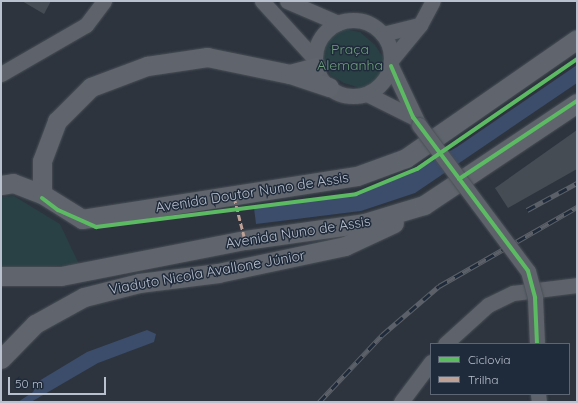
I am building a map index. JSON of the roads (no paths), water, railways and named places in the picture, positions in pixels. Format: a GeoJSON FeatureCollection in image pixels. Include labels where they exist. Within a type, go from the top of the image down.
{"type":"FeatureCollection","features":[{"type":"Feature","properties":{"kind":"main road","name":"Avenida Doutor Nuno de Assis"},"geometry":{"type":"LineString","coordinates":[[1,185],[13,183],[42,194],[59,207],[82,219],[357,176],[406,158],[577,39]]}},
{"type":"Feature","properties":{"kind":"main road"},"geometry":{"type":"LineString","coordinates":[[42,194],[42,161],[57,121],[91,87],[147,66],[206,57],[290,74],[329,87]]}},
{"type":"Feature","properties":{"kind":"main road"},"geometry":{"type":"LineString","coordinates":[[290,74],[316,63]]}},
{"type":"Feature","properties":{"kind":"main road","name":"Avenida Nuno de Assis"},"geometry":{"type":"LineString","coordinates":[[1,276],[61,276],[244,240],[364,223],[424,205],[577,103]]}},
{"type":"Feature","properties":{"kind":"main road","name":"Viaduto Nicola Avallone Júnior"},"geometry":{"type":"LineString","coordinates":[[1,359],[35,324],[84,297],[139,283],[218,273],[346,246],[384,230],[424,205]]}},
{"type":"Feature","properties":{"kind":"street"},"geometry":{"type":"LineString","coordinates":[[1,74],[86,25],[104,1]]}},
{"type":"Feature","properties":{"kind":"street"},"geometry":{"type":"LineString","coordinates":[[262,1],[316,63],[329,87],[340,94],[367,94],[416,121]]}},
{"type":"Feature","properties":{"kind":"street"},"geometry":{"type":"LineString","coordinates":[[287,1],[338,23]]}},
{"type":"Feature","properties":{"kind":"street"},"geometry":{"type":"LineString","coordinates":[[367,94],[383,83],[392,62],[420,26],[432,1]]}},
{"type":"Feature","properties":{"kind":"street"},"geometry":{"type":"LineString","coordinates":[[316,63],[321,38],[338,23],[354,20],[370,24],[383,34],[392,62],[416,121],[528,271],[535,298],[537,343]]}},
{"type":"Feature","properties":{"kind":"street"},"geometry":{"type":"LineString","coordinates":[[383,34],[420,26]]}},
{"type":"Feature","properties":{"kind":"street"},"geometry":{"type":"LineString","coordinates":[[446,343],[488,305],[512,293],[577,285]]}},
{"type":"Feature","properties":{"kind":"street"},"geometry":{"type":"LineString","coordinates":[[401,402],[430,363]]}},
{"type":"Feature","properties":{"kind":"water"},"geometry":{"type":"Polygon","coordinates":[[[577,65],[577,83],[415,193],[361,211],[256,224],[254,208],[358,194],[410,174],[457,147],[577,65]]]}},
{"type":"Feature","properties":{"kind":"water"},"geometry":{"type":"Polygon","coordinates":[[[147,330],[156,334],[154,342],[98,363],[31,402],[18,402],[33,392],[39,381],[87,352],[147,330]]]}},
{"type":"Feature","properties":{"kind":"railway"},"geometry":{"type":"LineString","coordinates":[[527,210],[577,183]]}},
{"type":"Feature","properties":{"kind":"railway"},"geometry":{"type":"LineString","coordinates":[[319,402],[382,335],[439,286],[577,207]]}},
{"type":"Feature","properties":{"kind":"park label","name":"Praça Alemanha"},"geometry":{"type":"Point","coordinates":[350,58]}}]}
